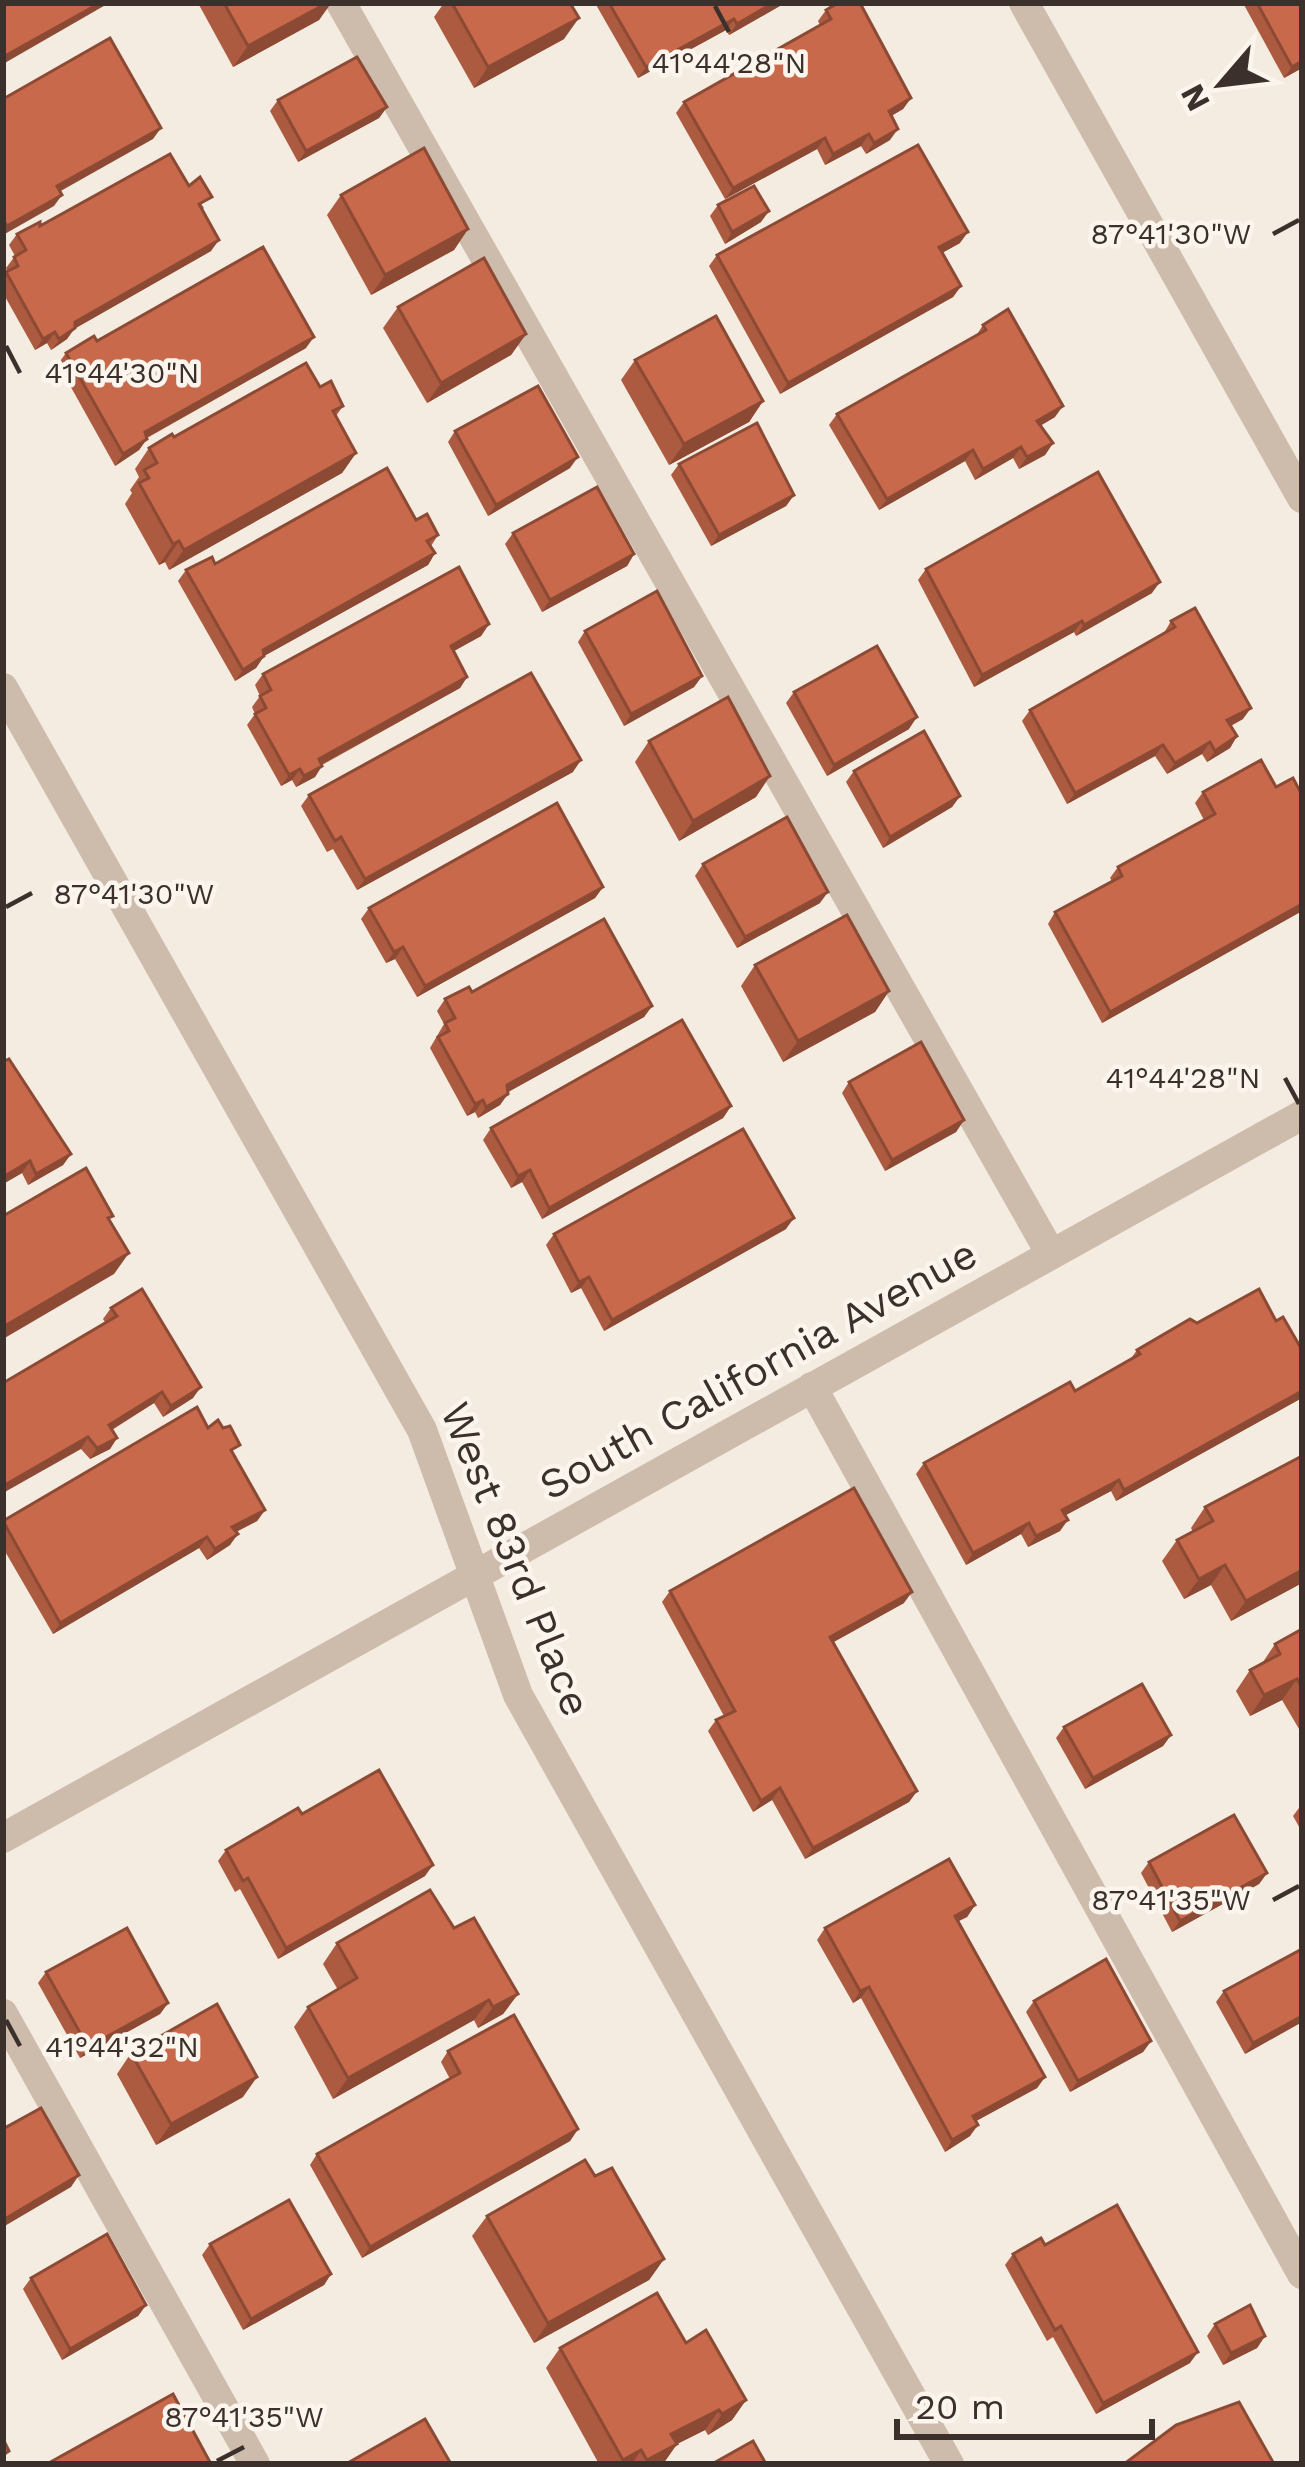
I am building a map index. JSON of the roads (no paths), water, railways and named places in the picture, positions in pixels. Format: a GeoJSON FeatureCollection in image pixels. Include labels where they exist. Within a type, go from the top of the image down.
{"type":"FeatureCollection","features":[{"type":"Feature","properties":{"kind":"street"},"geometry":{"type":"LineString","coordinates":[[341,3],[1051,1254]]}},
{"type":"Feature","properties":{"kind":"street"},"geometry":{"type":"LineString","coordinates":[[1024,3],[1302,498]]}},
{"type":"Feature","properties":{"kind":"street","name":"West 83rd Place"},"geometry":{"type":"LineString","coordinates":[[3,688],[422,1430],[518,1695],[949,2464]]}},
{"type":"Feature","properties":{"kind":"street","name":"South California Avenue"},"geometry":{"type":"LineString","coordinates":[[3,1838],[1302,1115]]}},
{"type":"Feature","properties":{"kind":"street"},"geometry":{"type":"LineString","coordinates":[[812,1387],[1302,2274]]}},
{"type":"Feature","properties":{"kind":"street"},"geometry":{"type":"LineString","coordinates":[[3,2014],[255,2464]]}}]}
